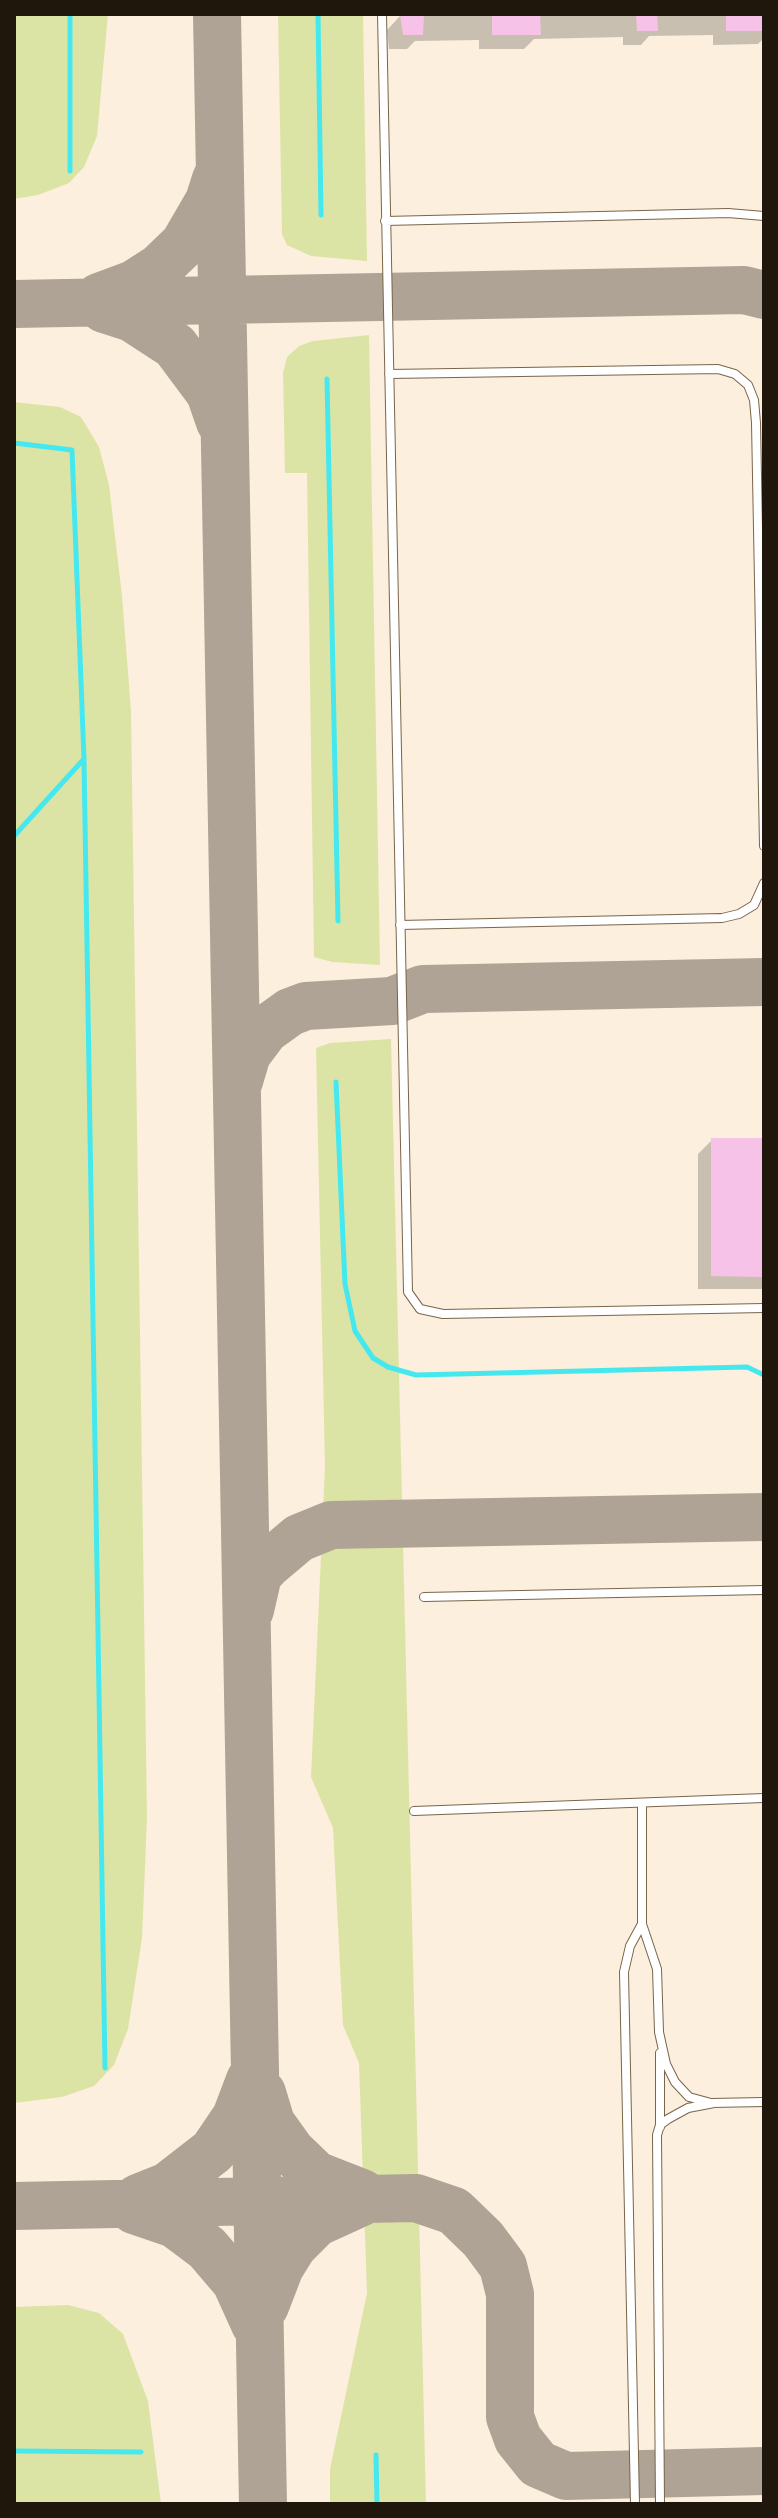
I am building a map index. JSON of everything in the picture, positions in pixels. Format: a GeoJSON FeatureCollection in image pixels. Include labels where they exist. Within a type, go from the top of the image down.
{"type":"FeatureCollection","features":[{"type":"Feature","properties":{"kind":"lane"},"geometry":{"type":"LineString","coordinates":[[382,14],[406,1279],[413,1302],[430,1313],[764,1308]]}},
{"type":"Feature","properties":{"kind":"lane"},"geometry":{"type":"LineString","coordinates":[[385,221],[728,213],[764,216]]}},
{"type":"Feature","properties":{"kind":"lane"},"geometry":{"type":"LineString","coordinates":[[389,374],[718,369],[735,374],[748,385],[754,400],[756,423],[764,846]]}},
{"type":"Feature","properties":{"kind":"lane"},"geometry":{"type":"LineString","coordinates":[[400,925],[722,918],[739,914],[754,905],[764,883]]}},
{"type":"Feature","properties":{"kind":"lane"},"geometry":{"type":"LineString","coordinates":[[424,1597],[764,1590]]}},
{"type":"Feature","properties":{"kind":"lane"},"geometry":{"type":"LineString","coordinates":[[414,1811],[764,1798]]}},
{"type":"Feature","properties":{"kind":"lane"},"geometry":{"type":"LineString","coordinates":[[642,1803],[642,1924],[657,1969],[659,2032],[660,2504]]}},
{"type":"Feature","properties":{"kind":"lane"},"geometry":{"type":"LineString","coordinates":[[635,2504],[624,1972],[630,1946],[642,1924]]}},
{"type":"Feature","properties":{"kind":"lane"},"geometry":{"type":"LineString","coordinates":[[659,2032],[675,2082],[689,2097],[714,2103]]}},
{"type":"Feature","properties":{"kind":"lane"},"geometry":{"type":"LineString","coordinates":[[660,2125],[688,2108],[714,2103],[764,2102]]}},
{"type":"Feature","properties":{"kind":"green space"},"geometry":{"type":"Polygon","coordinates":[[[14,14],[108,14],[97,136],[84,167],[69,183],[38,195],[14,199],[14,14]]]}},
{"type":"Feature","properties":{"kind":"green space"},"geometry":{"type":"Polygon","coordinates":[[[278,14],[363,14],[367,261],[311,256],[287,245],[282,234],[278,14]]]}},
{"type":"Feature","properties":{"kind":"green space"},"geometry":{"type":"Polygon","coordinates":[[[369,335],[380,965],[332,962],[314,957],[307,473],[285,473],[283,373],[287,357],[299,346],[313,341],[369,335]]]}},
{"type":"Feature","properties":{"kind":"green space"},"geometry":{"type":"Polygon","coordinates":[[[14,402],[60,407],[81,417],[99,447],[109,485],[122,596],[131,711],[147,1818],[142,1938],[128,2029],[114,2065],[94,2086],[62,2097],[14,2103],[14,402]]]}},
{"type":"Feature","properties":{"kind":"green space"},"geometry":{"type":"Polygon","coordinates":[[[391,1039],[426,2504],[330,2504],[330,2469],[367,2293],[359,2063],[343,2025],[333,1828],[311,1777],[325,1467],[316,1048],[330,1043],[391,1039]]]}},
{"type":"Feature","properties":{"kind":"green space"},"geometry":{"type":"Polygon","coordinates":[[[68,2305],[99,2313],[123,2334],[148,2401],[161,2504],[14,2504],[14,2307],[68,2305]]]}},
{"type":"Feature","properties":{"kind":"building"},"geometry":{"type":"Polygon","coordinates":[[[400,14],[424,14],[423,35],[403,35],[400,14]]]}},
{"type":"Feature","properties":{"kind":"building"},"geometry":{"type":"Polygon","coordinates":[[[492,14],[540,14],[541,35],[492,35],[492,14]]]}},
{"type":"Feature","properties":{"kind":"building"},"geometry":{"type":"Polygon","coordinates":[[[636,14],[657,14],[658,31],[637,31],[636,14]]]}},
{"type":"Feature","properties":{"kind":"building"},"geometry":{"type":"Polygon","coordinates":[[[726,14],[764,14],[764,31],[726,31],[726,14]]]}},
{"type":"Feature","properties":{"kind":"building"},"geometry":{"type":"Polygon","coordinates":[[[711,1138],[764,1138],[764,1277],[711,1276],[711,1138]]]}},
{"type":"Feature","properties":{"kind":"waterway"},"geometry":{"type":"LineString","coordinates":[[70,14],[70,171]]}},
{"type":"Feature","properties":{"kind":"waterway"},"geometry":{"type":"LineString","coordinates":[[318,14],[321,215]]}},
{"type":"Feature","properties":{"kind":"waterway"},"geometry":{"type":"LineString","coordinates":[[327,379],[338,921]]}},
{"type":"Feature","properties":{"kind":"waterway"},"geometry":{"type":"LineString","coordinates":[[14,443],[72,450],[84,759],[105,2068]]}},
{"type":"Feature","properties":{"kind":"waterway"},"geometry":{"type":"LineString","coordinates":[[14,836],[83,760]]}},
{"type":"Feature","properties":{"kind":"waterway"},"geometry":{"type":"LineString","coordinates":[[336,1082],[345,1284],[355,1331],[373,1358],[388,1367],[416,1375],[747,1367],[764,1375]]}},
{"type":"Feature","properties":{"kind":"waterway"},"geometry":{"type":"LineString","coordinates":[[14,2451],[141,2452]]}},
{"type":"Feature","properties":{"kind":"waterway"},"geometry":{"type":"LineString","coordinates":[[376,2455],[377,2504]]}},
{"type":"Feature","properties":{"kind":"taxiway"},"geometry":{"type":"LineString","coordinates":[[217,14],[263,2504]]}},
{"type":"Feature","properties":{"kind":"taxiway"},"geometry":{"type":"LineString","coordinates":[[99,297],[134,284],[159,268],[184,244],[209,201],[216,179]]}},
{"type":"Feature","properties":{"kind":"taxiway"},"geometry":{"type":"LineString","coordinates":[[14,304],[744,290],[764,295]]}},
{"type":"Feature","properties":{"kind":"taxiway"},"geometry":{"type":"LineString","coordinates":[[104,309],[132,318],[175,346],[210,393],[220,422]]}},
{"type":"Feature","properties":{"kind":"taxiway"},"geometry":{"type":"LineString","coordinates":[[239,1081],[247,1054],[265,1030],[290,1012],[306,1006],[392,1001],[423,989],[764,982]]}},
{"type":"Feature","properties":{"kind":"taxiway"},"geometry":{"type":"LineString","coordinates":[[250,1610],[258,1575],[267,1565],[299,1538],[331,1525],[764,1517]]}},
{"type":"Feature","properties":{"kind":"taxiway"},"geometry":{"type":"LineString","coordinates":[[138,2198],[168,2186],[213,2151],[236,2117],[250,2080]]}},
{"type":"Feature","properties":{"kind":"taxiway"},"geometry":{"type":"LineString","coordinates":[[262,2093],[271,2123],[291,2151],[316,2175],[362,2193]]}},
{"type":"Feature","properties":{"kind":"taxiway"},"geometry":{"type":"LineString","coordinates":[[14,2206],[416,2198],[454,2211],[483,2239],[503,2266],[510,2294],[510,2417],[518,2439],[538,2464],[566,2476],[764,2471]]}},
{"type":"Feature","properties":{"kind":"taxiway"},"geometry":{"type":"LineString","coordinates":[[265,2306],[280,2267],[293,2246],[316,2223],[362,2202]]}},
{"type":"Feature","properties":{"kind":"taxiway"},"geometry":{"type":"LineString","coordinates":[[134,2210],[175,2224],[207,2248],[236,2282],[255,2324]]}}]}
